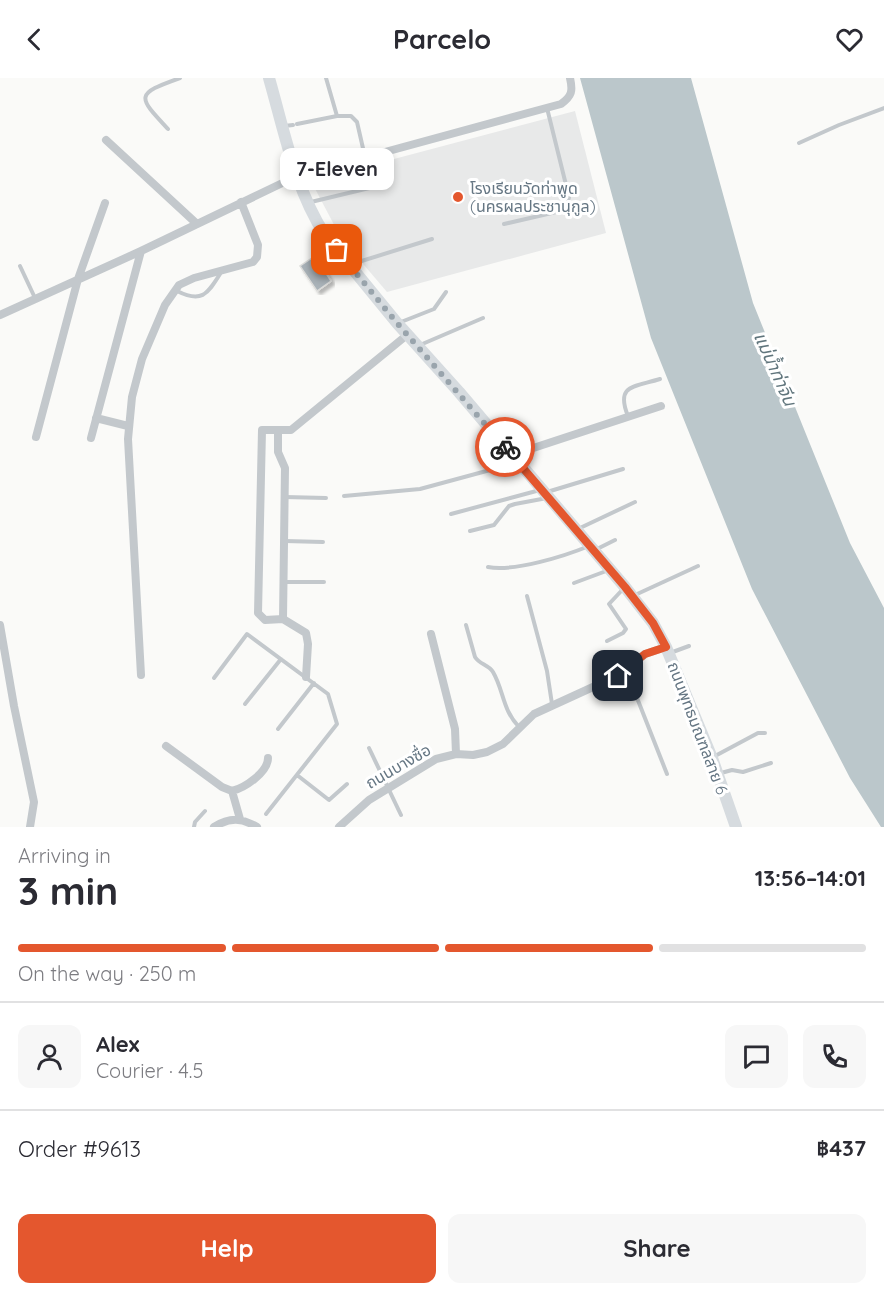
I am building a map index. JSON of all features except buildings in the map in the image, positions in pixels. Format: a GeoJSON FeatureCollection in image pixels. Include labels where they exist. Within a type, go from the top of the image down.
{"type":"FeatureCollection","features":[{"type":"Feature","properties":{"kind":"main road","name":"ถนนพุทธมณฑลสาย 6"},"geometry":{"type":"LineString","coordinates":[[269,78],[291,125],[297,176],[315,220],[348,265],[491,430],[653,623],[668,650],[712,758],[736,827]]}},
{"type":"Feature","properties":{"kind":"street"},"geometry":{"type":"LineString","coordinates":[[0,315],[141,251],[297,176],[561,104],[570,97],[572,89],[570,78]]}},
{"type":"Feature","properties":{"kind":"street"},"geometry":{"type":"LineString","coordinates":[[106,140],[197,224]]}},
{"type":"Feature","properties":{"kind":"street"},"geometry":{"type":"LineString","coordinates":[[36,437],[78,279],[105,202]]}},
{"type":"Feature","properties":{"kind":"street"},"geometry":{"type":"LineString","coordinates":[[141,675],[128,426],[132,397],[142,359],[165,305],[174,290],[194,278],[252,262],[259,253],[241,202]]}},
{"type":"Feature","properties":{"kind":"street"},"geometry":{"type":"LineString","coordinates":[[91,438],[141,251]]}},
{"type":"Feature","properties":{"kind":"street"},"geometry":{"type":"LineString","coordinates":[[306,677],[308,644],[306,633],[284,619],[265,620],[258,613],[262,430],[291,430],[407,334]]}},
{"type":"Feature","properties":{"kind":"street"},"geometry":{"type":"LineString","coordinates":[[515,459],[661,406]]}},
{"type":"Feature","properties":{"kind":"street"},"geometry":{"type":"LineString","coordinates":[[96,418],[128,426]]}},
{"type":"Feature","properties":{"kind":"street"},"geometry":{"type":"LineString","coordinates":[[278,430],[278,452],[285,468],[284,619]]}},
{"type":"Feature","properties":{"kind":"street"},"geometry":{"type":"LineString","coordinates":[[0,625],[34,802],[30,827]]}},
{"type":"Feature","properties":{"kind":"street"},"geometry":{"type":"LineString","coordinates":[[431,634],[455,729],[456,754]]}},
{"type":"Feature","properties":{"kind":"street","name":"ถนนบางซื่อ"},"geometry":{"type":"LineString","coordinates":[[339,827],[387,785],[436,759],[456,754],[473,755],[487,752],[503,744],[534,714],[610,680],[645,654],[668,650]]}},
{"type":"Feature","properties":{"kind":"street"},"geometry":{"type":"LineString","coordinates":[[166,746],[222,787],[232,791]]}},
{"type":"Feature","properties":{"kind":"street"},"geometry":{"type":"LineString","coordinates":[[232,791],[255,778],[266,766],[268,758]]}},
{"type":"Feature","properties":{"kind":"street"},"geometry":{"type":"LineString","coordinates":[[232,791],[239,817]]}},
{"type":"Feature","properties":{"kind":"street"},"geometry":{"type":"LineString","coordinates":[[214,827],[239,817],[257,827]]}},
{"type":"Feature","properties":{"kind":"lane"},"geometry":{"type":"LineString","coordinates":[[168,129],[147,107],[146,94],[180,78]]}},
{"type":"Feature","properties":{"kind":"lane"},"geometry":{"type":"LineString","coordinates":[[327,78],[337,116]]}},
{"type":"Feature","properties":{"kind":"lane"},"geometry":{"type":"LineString","coordinates":[[504,224],[556,212],[567,205],[569,197],[547,108]]}},
{"type":"Feature","properties":{"kind":"lane"},"geometry":{"type":"LineString","coordinates":[[799,143],[884,108]]}},
{"type":"Feature","properties":{"kind":"lane"},"geometry":{"type":"LineString","coordinates":[[291,125],[337,116],[351,116],[357,122],[365,158]]}},
{"type":"Feature","properties":{"kind":"lane"},"geometry":{"type":"LineString","coordinates":[[307,202],[386,184]]}},
{"type":"Feature","properties":{"kind":"lane"},"geometry":{"type":"LineString","coordinates":[[348,265],[432,239]]}},
{"type":"Feature","properties":{"kind":"lane"},"geometry":{"type":"LineString","coordinates":[[20,266],[35,299]]}},
{"type":"Feature","properties":{"kind":"lane"},"geometry":{"type":"LineString","coordinates":[[174,290],[187,297],[196,298],[211,288],[221,270]]}},
{"type":"Feature","properties":{"kind":"lane"},"geometry":{"type":"LineString","coordinates":[[397,323],[434,309],[446,292]]}},
{"type":"Feature","properties":{"kind":"lane"},"geometry":{"type":"LineString","coordinates":[[417,346],[483,318]]}},
{"type":"Feature","properties":{"kind":"lane"},"geometry":{"type":"LineString","coordinates":[[628,417],[622,400],[624,394],[630,389],[660,379]]}},
{"type":"Feature","properties":{"kind":"lane"},"geometry":{"type":"LineString","coordinates":[[491,430],[512,422]]}},
{"type":"Feature","properties":{"kind":"lane"},"geometry":{"type":"LineString","coordinates":[[344,496],[420,489],[515,459]]}},
{"type":"Feature","properties":{"kind":"lane"},"geometry":{"type":"LineString","coordinates":[[471,531],[494,525],[509,506],[623,469]]}},
{"type":"Feature","properties":{"kind":"lane"},"geometry":{"type":"LineString","coordinates":[[451,514],[544,493]]}},
{"type":"Feature","properties":{"kind":"lane"},"geometry":{"type":"LineString","coordinates":[[285,498],[326,498]]}},
{"type":"Feature","properties":{"kind":"lane"},"geometry":{"type":"LineString","coordinates":[[576,530],[635,502]]}},
{"type":"Feature","properties":{"kind":"lane"},"geometry":{"type":"LineString","coordinates":[[489,567],[498,568],[553,559],[615,540]]}},
{"type":"Feature","properties":{"kind":"lane"},"geometry":{"type":"LineString","coordinates":[[284,541],[323,542]]}},
{"type":"Feature","properties":{"kind":"lane"},"geometry":{"type":"LineString","coordinates":[[607,641],[626,629],[609,604],[628,592],[698,566]]}},
{"type":"Feature","properties":{"kind":"lane"},"geometry":{"type":"LineString","coordinates":[[574,583],[610,570]]}},
{"type":"Feature","properties":{"kind":"lane"},"geometry":{"type":"LineString","coordinates":[[284,582],[324,582]]}},
{"type":"Feature","properties":{"kind":"lane"},"geometry":{"type":"LineString","coordinates":[[527,596],[547,671],[552,705]]}},
{"type":"Feature","properties":{"kind":"lane"},"geometry":{"type":"LineString","coordinates":[[466,625],[478,662],[492,670],[507,711],[520,727]]}},
{"type":"Feature","properties":{"kind":"lane"},"geometry":{"type":"LineString","coordinates":[[214,678],[248,634],[328,694],[337,724],[266,814]]}},
{"type":"Feature","properties":{"kind":"lane"},"geometry":{"type":"LineString","coordinates":[[668,650],[688,646]]}},
{"type":"Feature","properties":{"kind":"lane"},"geometry":{"type":"LineString","coordinates":[[245,704],[281,659]]}},
{"type":"Feature","properties":{"kind":"lane"},"geometry":{"type":"LineString","coordinates":[[626,669],[667,774]]}},
{"type":"Feature","properties":{"kind":"lane"},"geometry":{"type":"LineString","coordinates":[[278,729],[314,683]]}},
{"type":"Feature","properties":{"kind":"lane"},"geometry":{"type":"LineString","coordinates":[[712,758],[758,733],[765,733]]}},
{"type":"Feature","properties":{"kind":"lane"},"geometry":{"type":"LineString","coordinates":[[369,748],[401,815]]}},
{"type":"Feature","properties":{"kind":"lane"},"geometry":{"type":"LineString","coordinates":[[718,775],[732,770],[747,771],[771,763]]}},
{"type":"Feature","properties":{"kind":"lane"},"geometry":{"type":"LineString","coordinates":[[297,776],[329,800],[347,784]]}},
{"type":"Feature","properties":{"kind":"lane"},"geometry":{"type":"LineString","coordinates":[[194,827],[195,822],[205,811]]}},
{"type":"Feature","properties":{"kind":"shaded area","name":"โรงเรียนวัดท่าพูด (นครผลประชานุกูล)"},"geometry":{"type":"Polygon","coordinates":[[[575,111],[606,233],[387,292],[341,238],[311,181],[575,111]]]}},
{"type":"Feature","properties":{"kind":"water","name":"แม่น้ำท่าจีน"},"geometry":{"type":"Polygon","coordinates":[[[580,78],[691,78],[753,303],[850,543],[884,608],[884,827],[881,827],[850,778],[752,589],[651,338],[580,78]]]}},
{"type":"Feature","properties":{"kind":"way so far"},"geometry":{"type":"LineString","coordinates":[[337,250],[505,447]]}},
{"type":"Feature","properties":{"kind":"place","name":"โรงเรียนวัดท่าพูด (นครผลประชานุกูล)"},"geometry":{"type":"Point","coordinates":[458,197]}},
{"type":"Feature","properties":{"kind":"place","name":"7-Eleven"},"geometry":{"type":"Point","coordinates":[337,250]}},
{"type":"Feature","properties":{"kind":"route"},"geometry":{"type":"LineString","coordinates":[[505,447],[625,587],[662,638],[666,647],[645,654],[618,676]]}}]}
